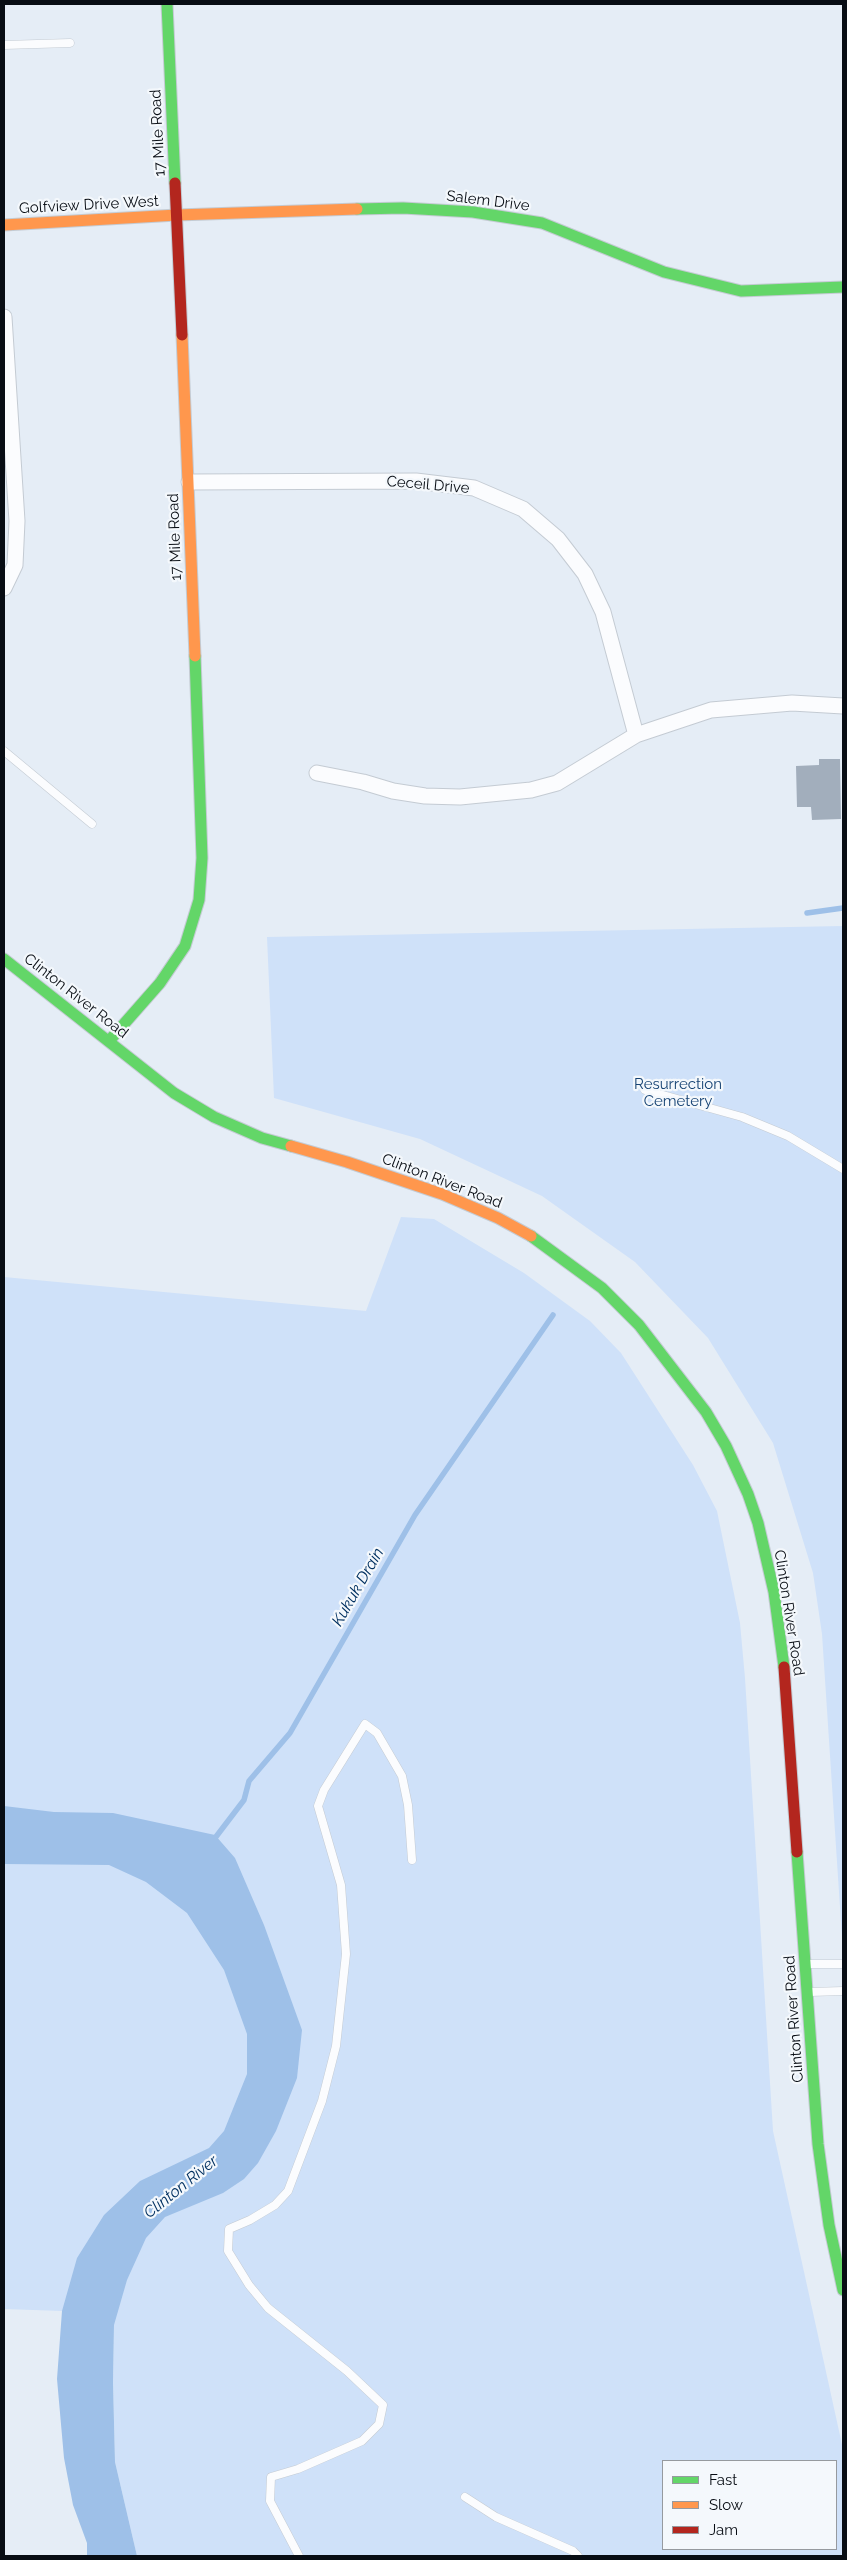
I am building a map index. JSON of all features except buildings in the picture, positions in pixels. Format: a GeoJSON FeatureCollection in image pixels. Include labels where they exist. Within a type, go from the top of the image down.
{"type":"FeatureCollection","features":[{"type":"Feature","properties":{"kind":"street","name":"17 Mile Road"},"geometry":{"type":"LineString","coordinates":[[109,1041],[178,958],[195,918],[199,900],[202,858],[189,482],[167,4]]}},
{"type":"Feature","properties":{"kind":"street","name":"Salem Drive"},"geometry":{"type":"LineString","coordinates":[[177,215],[404,208],[500,215],[542,223],[664,272],[734,290],[843,288]]}},
{"type":"Feature","properties":{"kind":"street","name":"Golfview Drive West"},"geometry":{"type":"LineString","coordinates":[[4,225],[177,215]]}},
{"type":"Feature","properties":{"kind":"street"},"geometry":{"type":"LineString","coordinates":[[4,317],[17,521],[15,565],[4,588]]}},
{"type":"Feature","properties":{"kind":"street","name":"Ceceil Drive"},"geometry":{"type":"LineString","coordinates":[[189,482],[416,481],[474,488],[523,509],[558,539],[585,574],[603,612],[636,735]]}},
{"type":"Feature","properties":{"kind":"street"},"geometry":{"type":"LineString","coordinates":[[317,773],[363,782],[393,792],[425,796],[460,796],[531,790],[557,783],[636,735],[711,710],[792,703],[843,706]]}},
{"type":"Feature","properties":{"kind":"street","name":"Clinton River Road"},"geometry":{"type":"LineString","coordinates":[[4,959],[174,1093],[214,1117],[262,1138],[347,1162],[442,1194],[498,1218],[535,1238],[602,1288],[639,1325],[668,1360],[706,1412],[726,1446],[748,1494],[767,1558],[784,1666],[818,2144],[829,2225],[843,2290]]}},
{"type":"Feature","properties":{"kind":"lane"},"geometry":{"type":"LineString","coordinates":[[4,45],[70,43]]}},
{"type":"Feature","properties":{"kind":"lane"},"geometry":{"type":"LineString","coordinates":[[4,751],[92,824]]}},
{"type":"Feature","properties":{"kind":"lane"},"geometry":{"type":"LineString","coordinates":[[645,1090],[742,1117],[788,1136],[843,1169]]}},
{"type":"Feature","properties":{"kind":"lane"},"geometry":{"type":"LineString","coordinates":[[299,2556],[270,2501],[271,2477],[298,2469],[362,2441],[379,2424],[384,2404],[348,2371],[268,2308],[249,2285],[228,2251],[230,2229],[250,2220],[275,2204],[288,2192],[322,2101],[336,2046],[346,1954],[341,1885],[318,1806],[324,1790],[366,1724],[377,1733],[402,1776],[408,1804],[412,1860]]}},
{"type":"Feature","properties":{"kind":"lane"},"geometry":{"type":"LineString","coordinates":[[806,1964],[843,1964]]}},
{"type":"Feature","properties":{"kind":"lane"},"geometry":{"type":"LineString","coordinates":[[808,1992],[843,1991]]}},
{"type":"Feature","properties":{"kind":"lane"},"geometry":{"type":"LineString","coordinates":[[465,2497],[496,2517],[572,2551],[578,2556]]}},
{"type":"Feature","properties":{"kind":"green space","name":"Resurrection Cemetery"},"geometry":{"type":"Polygon","coordinates":[[[843,926],[843,1953],[822,1634],[813,1573],[773,1443],[708,1338],[635,1262],[542,1196],[420,1139],[274,1098],[267,937],[843,926]]]}},
{"type":"Feature","properties":{"kind":"green space"},"geometry":{"type":"Polygon","coordinates":[[[401,1217],[434,1219],[524,1273],[590,1321],[621,1353],[693,1465],[717,1511],[740,1623],[773,2131],[843,2449],[843,2556],[137,2556],[115,2462],[114,2325],[62,2311],[4,2309],[4,1277],[366,1311],[401,1217]]]}},
{"type":"Feature","properties":{"kind":"water","name":"Clinton River"},"geometry":{"type":"Polygon","coordinates":[[[4,1806],[54,1812],[113,1813],[215,1835],[235,1858],[264,1925],[302,2030],[297,2078],[276,2131],[258,2163],[244,2179],[223,2193],[165,2217],[146,2238],[127,2280],[114,2325],[115,2462],[137,2556],[87,2556],[87,2543],[73,2505],[64,2458],[57,2379],[62,2311],[77,2258],[104,2215],[140,2181],[209,2148],[224,2131],[247,2074],[247,2034],[224,1970],[187,1913],[146,1882],[109,1865],[4,1864],[4,1806]]]}},
{"type":"Feature","properties":{"kind":"waterway","name":"Kukuk Drain"},"geometry":{"type":"LineString","coordinates":[[807,913],[843,908]]}},
{"type":"Feature","properties":{"kind":"waterway","name":"Kukuk Drain"},"geometry":{"type":"LineString","coordinates":[[212,1842],[244,1800],[249,1781],[290,1733],[415,1515],[553,1315]]}},
{"type":"Feature","properties":{"kind":"traffic: fast"},"geometry":{"type":"LineString","coordinates":[[167,4],[175,183]]}},
{"type":"Feature","properties":{"kind":"traffic: fast"},"geometry":{"type":"LineString","coordinates":[[357,209],[403,208],[473,212],[542,223],[664,272],[741,291],[843,287]]}},
{"type":"Feature","properties":{"kind":"traffic: fast"},"geometry":{"type":"LineString","coordinates":[[109,1041],[160,983],[185,946],[199,900],[202,858],[195,656]]}},
{"type":"Feature","properties":{"kind":"traffic: fast"},"geometry":{"type":"LineString","coordinates":[[4,959],[174,1093],[214,1117],[262,1138],[291,1146]]}},
{"type":"Feature","properties":{"kind":"traffic: fast"},"geometry":{"type":"LineString","coordinates":[[531,1236],[602,1288],[639,1325],[706,1412],[726,1446],[748,1494],[758,1523],[774,1592],[784,1667]]}},
{"type":"Feature","properties":{"kind":"traffic: fast"},"geometry":{"type":"LineString","coordinates":[[797,1852],[818,2144],[829,2225],[843,2290]]}},
{"type":"Feature","properties":{"kind":"traffic: slow"},"geometry":{"type":"LineString","coordinates":[[4,225],[177,215],[357,209]]}},
{"type":"Feature","properties":{"kind":"traffic: slow"},"geometry":{"type":"LineString","coordinates":[[182,335],[195,656]]}},
{"type":"Feature","properties":{"kind":"traffic: slow"},"geometry":{"type":"LineString","coordinates":[[291,1146],[347,1162],[442,1194],[498,1218],[531,1236]]}},
{"type":"Feature","properties":{"kind":"traffic: jam"},"geometry":{"type":"LineString","coordinates":[[175,183],[182,335]]}},
{"type":"Feature","properties":{"kind":"traffic: jam"},"geometry":{"type":"LineString","coordinates":[[784,1667],[797,1852]]}}]}
